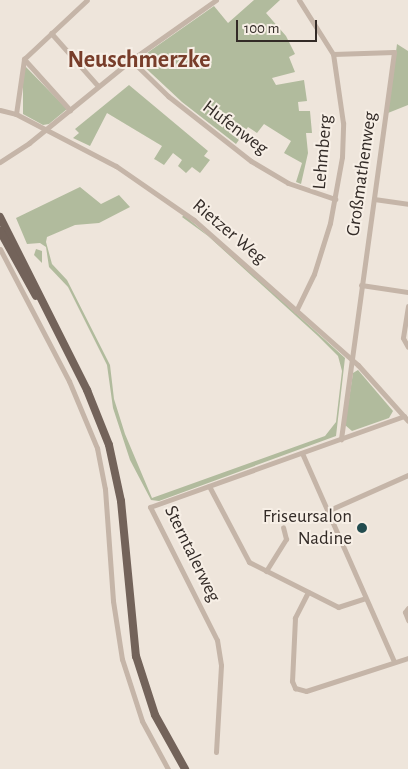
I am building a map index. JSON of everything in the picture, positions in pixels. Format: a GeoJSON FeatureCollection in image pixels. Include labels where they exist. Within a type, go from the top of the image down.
{"type":"FeatureCollection","features":[{"type":"Feature","properties":{"kind":"main road"},"geometry":{"type":"LineString","coordinates":[[0,217],[95,407],[119,487],[130,616],[139,668],[155,715],[185,769]]}},
{"type":"Feature","properties":{"kind":"main road"},"geometry":{"type":"LineString","coordinates":[[0,231],[28,283],[44,305]]}},
{"type":"Feature","properties":{"kind":"street"},"geometry":{"type":"LineString","coordinates":[[16,114],[24,59],[87,0]]}},
{"type":"Feature","properties":{"kind":"street"},"geometry":{"type":"LineString","coordinates":[[0,162],[70,110],[131,60],[216,0]]}},
{"type":"Feature","properties":{"kind":"street","name":"Lehmberg"},"geometry":{"type":"LineString","coordinates":[[296,310],[318,262],[335,199],[343,123],[333,54],[299,0]]}},
{"type":"Feature","properties":{"kind":"street"},"geometry":{"type":"LineString","coordinates":[[51,33],[98,86]]}},
{"type":"Feature","properties":{"kind":"street","name":"Großmathenweg"},"geometry":{"type":"LineString","coordinates":[[333,54],[394,52],[352,360]]}},
{"type":"Feature","properties":{"kind":"street"},"geometry":{"type":"LineString","coordinates":[[24,59],[70,110]]}},
{"type":"Feature","properties":{"kind":"street","name":"Hufenweg"},"geometry":{"type":"LineString","coordinates":[[131,60],[168,96],[251,161],[293,185],[335,199]]}},
{"type":"Feature","properties":{"kind":"street","name":"Rietzer Weg"},"geometry":{"type":"LineString","coordinates":[[0,110],[16,114],[116,166],[156,192],[207,230],[352,360],[406,418]]}},
{"type":"Feature","properties":{"kind":"street"},"geometry":{"type":"LineString","coordinates":[[374,199],[408,204]]}},
{"type":"Feature","properties":{"kind":"street"},"geometry":{"type":"LineString","coordinates":[[0,249],[69,381],[97,448],[105,488],[114,610],[122,659],[142,721],[168,769]]}},
{"type":"Feature","properties":{"kind":"street"},"geometry":{"type":"LineString","coordinates":[[362,285],[408,292]]}},
{"type":"Feature","properties":{"kind":"street"},"geometry":{"type":"LineString","coordinates":[[408,306],[403,338],[408,347]]}},
{"type":"Feature","properties":{"kind":"street"},"geometry":{"type":"LineString","coordinates":[[341,439],[352,360]]}},
{"type":"Feature","properties":{"kind":"street","name":"Sterntalerweg"},"geometry":{"type":"LineString","coordinates":[[216,752],[220,666],[217,640],[150,507],[341,439],[406,418]]}},
{"type":"Feature","properties":{"kind":"street"},"geometry":{"type":"LineString","coordinates":[[302,453],[394,662]]}},
{"type":"Feature","properties":{"kind":"street"},"geometry":{"type":"LineString","coordinates":[[327,511],[408,475]]}},
{"type":"Feature","properties":{"kind":"street"},"geometry":{"type":"LineString","coordinates":[[209,486],[246,558],[266,571],[340,608],[366,598]]}},
{"type":"Feature","properties":{"kind":"street"},"geometry":{"type":"LineString","coordinates":[[266,571],[286,539],[283,527]]}},
{"type":"Feature","properties":{"kind":"street"},"geometry":{"type":"LineString","coordinates":[[308,592],[296,618],[292,681],[295,688],[306,691],[408,658]]}},
{"type":"Feature","properties":{"kind":"street"},"geometry":{"type":"LineString","coordinates":[[408,608],[405,612],[408,620]]}},
{"type":"Feature","properties":{"kind":"green space"},"geometry":{"type":"Polygon","coordinates":[[[254,0],[280,0],[266,13],[286,36],[295,54],[289,57],[295,72],[272,78],[276,85],[304,80],[307,101],[298,102],[299,111],[310,111],[312,133],[306,133],[308,153],[301,184],[296,182],[302,163],[284,153],[291,141],[264,124],[257,133],[248,127],[236,144],[182,102],[137,60],[214,6],[228,23],[254,0]]]}},
{"type":"Feature","properties":{"kind":"green space"},"geometry":{"type":"Polygon","coordinates":[[[397,44],[408,51],[408,105],[388,113],[397,44]]]}},
{"type":"Feature","properties":{"kind":"green space"},"geometry":{"type":"Polygon","coordinates":[[[23,64],[67,109],[49,124],[43,125],[23,114],[23,64]]]}},
{"type":"Feature","properties":{"kind":"green space"},"geometry":{"type":"Polygon","coordinates":[[[129,85],[208,151],[204,156],[210,160],[200,173],[192,167],[186,173],[178,166],[182,160],[173,153],[164,165],[154,159],[162,146],[107,113],[90,146],[73,138],[79,133],[75,129],[129,85]]]}},
{"type":"Feature","properties":{"kind":"green space"},"geometry":{"type":"Polygon","coordinates":[[[80,187],[101,204],[119,195],[130,207],[99,223],[75,225],[47,237],[46,242],[52,264],[67,280],[110,365],[114,399],[125,434],[152,498],[325,436],[336,422],[342,371],[338,356],[318,336],[208,236],[182,217],[184,215],[244,266],[345,358],[336,436],[159,501],[151,500],[130,460],[113,408],[107,365],[68,287],[49,267],[46,247],[40,243],[27,244],[16,218],[80,187]]]}},
{"type":"Feature","properties":{"kind":"green space"},"geometry":{"type":"Polygon","coordinates":[[[36,249],[42,251],[42,263],[34,255],[36,249]]]}},
{"type":"Feature","properties":{"kind":"green space"},"geometry":{"type":"Polygon","coordinates":[[[358,370],[393,411],[389,418],[352,431],[345,425],[353,373],[358,370]]]}},
{"type":"Feature","properties":{"kind":"place","name":"Friseursalon Nadine"},"geometry":{"type":"Point","coordinates":[362,528]}},
{"type":"Feature","properties":{"kind":"district","name":"Neuschmerzke"},"geometry":{"type":"Point","coordinates":[139,61]}}]}
